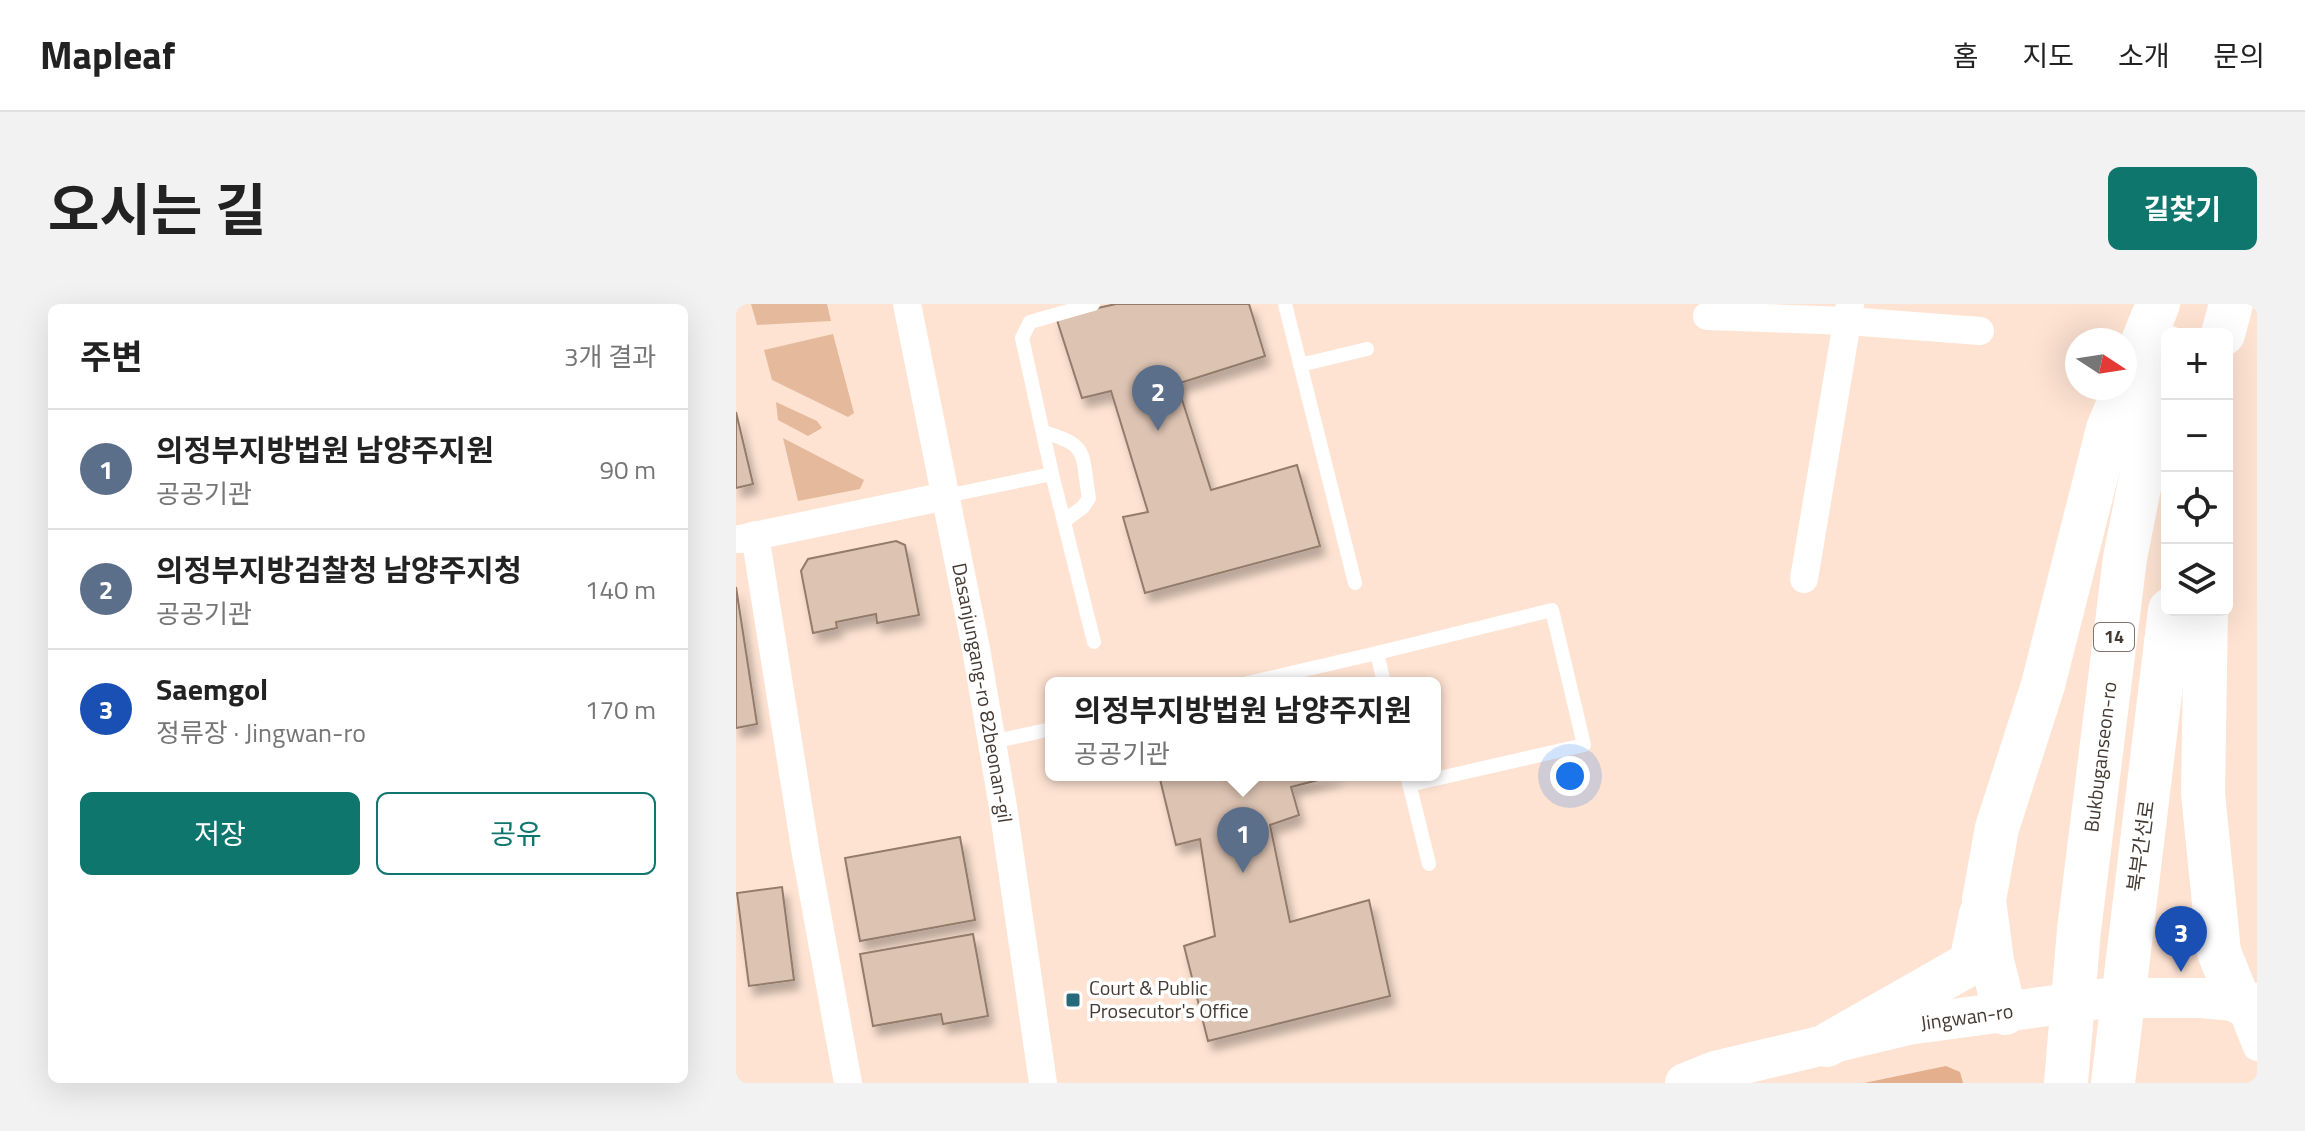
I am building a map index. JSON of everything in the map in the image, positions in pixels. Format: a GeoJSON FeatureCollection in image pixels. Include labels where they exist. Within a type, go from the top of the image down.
{"type":"FeatureCollection","features":[{"type":"Feature","properties":{"kind":"highway"},"geometry":{"type":"LineString","coordinates":[[2137,357],[2158,304]]}},
{"type":"Feature","properties":{"kind":"highway"},"geometry":{"type":"LineString","coordinates":[[2171,328],[2176,304]]}},
{"type":"Feature","properties":{"kind":"highway"},"geometry":{"type":"LineString","coordinates":[[2225,328],[2231,304]]}},
{"type":"Feature","properties":{"kind":"highway","name":"Bukbuganseon-ro"},"geometry":{"type":"LineString","coordinates":[[2066,1083],[2079,930],[2125,558],[2161,377]]}},
{"type":"Feature","properties":{"kind":"highway"},"geometry":{"type":"LineString","coordinates":[[1827,1045],[1971,963],[1997,828],[2043,685],[2108,429],[2120,400]]}},
{"type":"Feature","properties":{"kind":"highway","name":"북부간선로"},"geometry":{"type":"LineString","coordinates":[[2113,1083],[2169,616]]}},
{"type":"Feature","properties":{"kind":"highway"},"geometry":{"type":"LineString","coordinates":[[2206,616],[2203,794],[2219,952],[2248,1002]]}},
{"type":"Feature","properties":{"kind":"highway"},"geometry":{"type":"LineString","coordinates":[[1984,900],[1992,961],[2005,1013]]}},
{"type":"Feature","properties":{"kind":"main road","name":"Jingwan-ro"},"geometry":{"type":"LineString","coordinates":[[1685,1083],[1715,1071],[1908,1025],[2107,998],[2201,998],[2248,1002]]}},
{"type":"Feature","properties":{"kind":"street","name":"Dasanjungang-ro 82beonan-gil"},"geometry":{"type":"LineString","coordinates":[[907,304],[992,742],[1043,1083]]}},
{"type":"Feature","properties":{"kind":"street"},"geometry":{"type":"LineString","coordinates":[[1804,579],[1849,312]]}},
{"type":"Feature","properties":{"kind":"street"},"geometry":{"type":"LineString","coordinates":[[1707,316],[1849,312],[1980,331]]}},
{"type":"Feature","properties":{"kind":"street"},"geometry":{"type":"LineString","coordinates":[[848,1083],[745,537],[946,496]]}},
{"type":"Feature","properties":{"kind":"street"},"geometry":{"type":"LineString","coordinates":[[2248,1002],[2257,1047]]}},
{"type":"Feature","properties":{"kind":"lane"},"geometry":{"type":"LineString","coordinates":[[1093,304],[1030,322],[1022,338],[1094,642]]}},
{"type":"Feature","properties":{"kind":"lane"},"geometry":{"type":"LineString","coordinates":[[1285,304],[1355,583]]}},
{"type":"Feature","properties":{"kind":"lane"},"geometry":{"type":"LineString","coordinates":[[1300,365],[1367,349]]}},
{"type":"Feature","properties":{"kind":"lane"},"geometry":{"type":"LineString","coordinates":[[1043,432],[1070,440],[1080,448],[1089,498],[1083,507],[1064,521]]}},
{"type":"Feature","properties":{"kind":"lane"},"geometry":{"type":"LineString","coordinates":[[946,496],[1052,474]]}},
{"type":"Feature","properties":{"kind":"lane"},"geometry":{"type":"LineString","coordinates":[[1274,677],[1552,610],[1584,745],[1441,773]]}},
{"type":"Feature","properties":{"kind":"lane"},"geometry":{"type":"LineString","coordinates":[[1377,653],[1383,677]]}},
{"type":"Feature","properties":{"kind":"lane"},"geometry":{"type":"LineString","coordinates":[[992,742],[1045,730]]}},
{"type":"Feature","properties":{"kind":"lane"},"geometry":{"type":"LineString","coordinates":[[1408,781],[1429,864]]}},
{"type":"Feature","properties":{"kind":"shaded area"},"geometry":{"type":"Polygon","coordinates":[[[751,304],[827,304],[831,321],[757,325],[751,304]]]}},
{"type":"Feature","properties":{"kind":"shaded area"},"geometry":{"type":"Polygon","coordinates":[[[833,334],[854,413],[848,417],[772,380],[764,350],[833,334]]]}},
{"type":"Feature","properties":{"kind":"shaded area"},"geometry":{"type":"Polygon","coordinates":[[[776,402],[817,421],[822,428],[808,436],[778,420],[776,402]]]}},
{"type":"Feature","properties":{"kind":"shaded area"},"geometry":{"type":"Polygon","coordinates":[[[783,438],[864,480],[860,489],[798,501],[783,438]]]}},
{"type":"Feature","properties":{"kind":"shaded area"},"geometry":{"type":"Polygon","coordinates":[[[1946,1066],[1960,1072],[1963,1083],[1864,1083],[1946,1066]]]}},
{"type":"Feature","properties":{"kind":"building"},"geometry":{"type":"Polygon","coordinates":[[[1116,304],[1249,304],[1265,356],[1177,384],[1211,490],[1297,465],[1320,546],[1145,593],[1123,517],[1148,512],[1111,391],[1082,398],[1056,317],[1116,304]]]}},
{"type":"Feature","properties":{"kind":"building"},"geometry":{"type":"Polygon","coordinates":[[[736,412],[753,484],[736,488],[736,412]]]}},
{"type":"Feature","properties":{"kind":"building"},"geometry":{"type":"Polygon","coordinates":[[[896,541],[905,545],[919,615],[877,623],[876,614],[836,622],[837,628],[813,633],[801,571],[808,559],[896,541]]]}},
{"type":"Feature","properties":{"kind":"building"},"geometry":{"type":"Polygon","coordinates":[[[736,587],[757,724],[736,728],[736,587]]]}},
{"type":"Feature","properties":{"kind":"building"},"geometry":{"type":"Polygon","coordinates":[[[1160,781],[1314,781],[1291,787],[1299,815],[1270,825],[1290,922],[1369,900],[1390,996],[1208,1041],[1184,946],[1215,936],[1200,839],[1176,845],[1160,781]]]}},
{"type":"Feature","properties":{"kind":"building"},"geometry":{"type":"Polygon","coordinates":[[[960,837],[975,920],[860,941],[845,858],[960,837]]]}},
{"type":"Feature","properties":{"kind":"building"},"geometry":{"type":"Polygon","coordinates":[[[782,887],[794,980],[749,986],[737,893],[782,887]]]}},
{"type":"Feature","properties":{"kind":"building"},"geometry":{"type":"Polygon","coordinates":[[[973,934],[988,1016],[943,1024],[941,1014],[873,1026],[860,954],[973,934]]]}},
{"type":"Feature","properties":{"kind":"place","name":"의정부지방검찰청 남양주지청"},"geometry":{"type":"Point","coordinates":[1158,431]}},
{"type":"Feature","properties":{"kind":"place","name":"의정부지방법원 남양주지원"},"geometry":{"type":"Point","coordinates":[1243,873]}},
{"type":"Feature","properties":{"kind":"place","name":"Saemgol"},"geometry":{"type":"Point","coordinates":[2181,972]}},
{"type":"Feature","properties":{"kind":"place","name":"Court & Public Prosecutor's Office"},"geometry":{"type":"Point","coordinates":[1073,1000]}}]}
